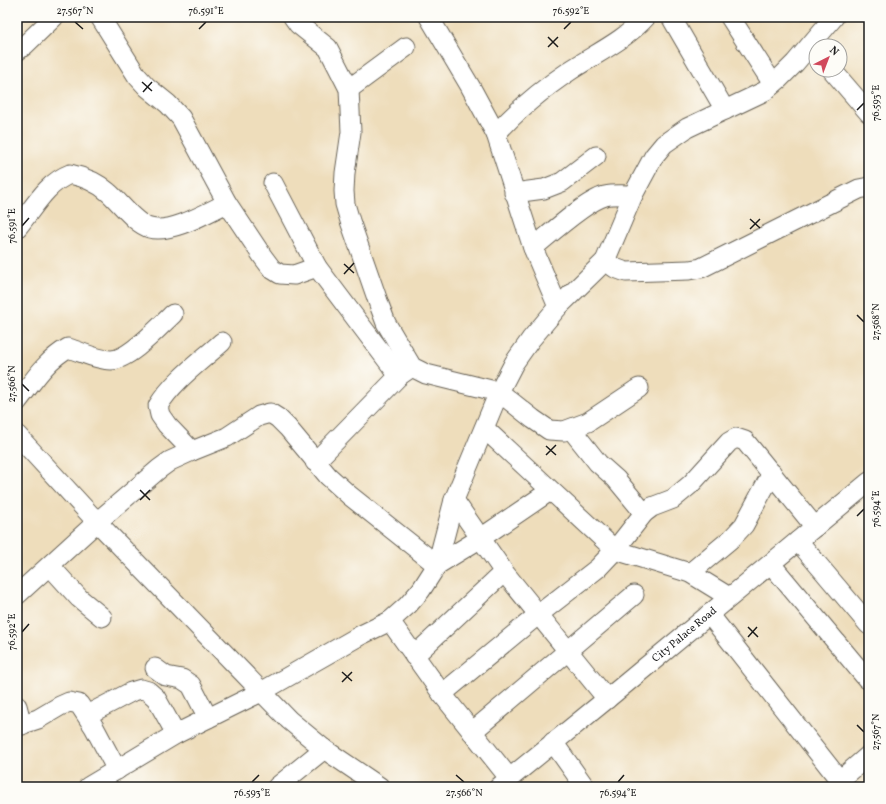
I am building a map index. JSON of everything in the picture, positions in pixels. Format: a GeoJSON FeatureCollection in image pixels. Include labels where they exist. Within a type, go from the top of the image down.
{"type":"FeatureCollection","features":[{"type":"Feature","properties":{"kind":"street"},"geometry":{"type":"LineString","coordinates":[[17,51],[54,17]]}},
{"type":"Feature","properties":{"kind":"street"},"geometry":{"type":"LineString","coordinates":[[100,17],[137,76],[181,118],[227,203],[272,269],[280,274],[294,275],[317,267]]}},
{"type":"Feature","properties":{"kind":"street"},"geometry":{"type":"LineString","coordinates":[[293,17],[298,24],[328,48],[349,89],[351,132],[345,173],[345,204],[380,307],[406,371]]}},
{"type":"Feature","properties":{"kind":"street"},"geometry":{"type":"LineString","coordinates":[[429,17],[470,86],[496,134],[533,248],[558,307]]}},
{"type":"Feature","properties":{"kind":"street"},"geometry":{"type":"LineString","coordinates":[[496,134],[509,119],[554,82],[623,38],[646,17]]}},
{"type":"Feature","properties":{"kind":"street"},"geometry":{"type":"LineString","coordinates":[[671,17],[725,110]]}},
{"type":"Feature","properties":{"kind":"street"},"geometry":{"type":"LineString","coordinates":[[730,17],[773,84]]}},
{"type":"Feature","properties":{"kind":"street"},"geometry":{"type":"LineString","coordinates":[[819,38],[834,17]]}},
{"type":"Feature","properties":{"kind":"street"},"geometry":{"type":"LineString","coordinates":[[349,89],[406,47]]}},
{"type":"Feature","properties":{"kind":"street"},"geometry":{"type":"LineString","coordinates":[[88,787],[176,734],[261,692],[390,621],[408,605],[421,590],[437,565],[454,500],[485,429],[499,392],[514,363],[531,339],[558,307],[605,261],[633,195],[654,156],[664,144],[687,128],[764,91],[808,51]]}},
{"type":"Feature","properties":{"kind":"street"},"geometry":{"type":"LineString","coordinates":[[839,78],[869,113]]}},
{"type":"Feature","properties":{"kind":"street"},"geometry":{"type":"LineString","coordinates":[[514,193],[544,188],[562,182],[596,156]]}},
{"type":"Feature","properties":{"kind":"street"},"geometry":{"type":"LineString","coordinates":[[17,228],[50,186],[61,177],[70,174],[97,184],[108,192],[139,222],[150,228],[175,226],[192,220],[227,203]]}},
{"type":"Feature","properties":{"kind":"street"},"geometry":{"type":"LineString","coordinates":[[273,183],[317,267],[406,371],[426,374],[499,392],[549,430],[564,431],[588,422],[639,388]]}},
{"type":"Feature","properties":{"kind":"street"},"geometry":{"type":"LineString","coordinates":[[605,261],[615,268],[626,272],[689,270],[701,268],[859,189],[869,187]]}},
{"type":"Feature","properties":{"kind":"street"},"geometry":{"type":"LineString","coordinates":[[533,248],[591,203],[606,196],[633,195]]}},
{"type":"Feature","properties":{"kind":"street"},"geometry":{"type":"LineString","coordinates":[[17,402],[49,362],[68,348],[97,358],[111,360],[121,358],[132,351],[173,314]]}},
{"type":"Feature","properties":{"kind":"street"},"geometry":{"type":"LineString","coordinates":[[192,451],[167,425],[160,415],[158,406],[163,397],[176,383],[222,342]]}},
{"type":"Feature","properties":{"kind":"street"},"geometry":{"type":"LineString","coordinates":[[316,462],[406,371]]}},
{"type":"Feature","properties":{"kind":"street"},"geometry":{"type":"LineString","coordinates":[[17,595],[97,522],[170,461],[227,437],[259,416],[270,413],[278,418],[288,428],[328,476],[349,495],[437,565]]}},
{"type":"Feature","properties":{"kind":"street"},"geometry":{"type":"LineString","coordinates":[[570,428],[598,463],[616,479],[644,513]]}},
{"type":"Feature","properties":{"kind":"street"},"geometry":{"type":"LineString","coordinates":[[485,429],[615,550],[690,573],[729,597]]}},
{"type":"Feature","properties":{"kind":"street"},"geometry":{"type":"LineString","coordinates":[[17,435],[97,522],[289,720],[324,748],[380,787]]}},
{"type":"Feature","properties":{"kind":"street"},"geometry":{"type":"LineString","coordinates":[[442,694],[539,614],[598,568],[615,550],[644,513],[652,507],[673,499],[691,484],[729,442],[736,438],[745,442],[815,527]]}},
{"type":"Feature","properties":{"kind":"street"},"geometry":{"type":"LineString","coordinates":[[690,573],[732,538],[744,525],[772,473]]}},
{"type":"Feature","properties":{"kind":"street","name":"City Palace Road"},"geometry":{"type":"LineString","coordinates":[[504,783],[607,700],[729,597],[869,483]]}},
{"type":"Feature","properties":{"kind":"street"},"geometry":{"type":"LineString","coordinates":[[437,565],[481,538],[550,491]]}},
{"type":"Feature","properties":{"kind":"street"},"geometry":{"type":"LineString","coordinates":[[454,500],[504,572],[607,700]]}},
{"type":"Feature","properties":{"kind":"street"},"geometry":{"type":"LineString","coordinates":[[798,540],[869,625]]}},
{"type":"Feature","properties":{"kind":"street"},"geometry":{"type":"LineString","coordinates":[[771,564],[867,679]]}},
{"type":"Feature","properties":{"kind":"street"},"geometry":{"type":"LineString","coordinates":[[50,566],[79,598],[102,617]]}},
{"type":"Feature","properties":{"kind":"street"},"geometry":{"type":"LineString","coordinates":[[414,656],[504,572]]}},
{"type":"Feature","properties":{"kind":"street"},"geometry":{"type":"LineString","coordinates":[[472,732],[634,595]]}},
{"type":"Feature","properties":{"kind":"street"},"geometry":{"type":"LineString","coordinates":[[709,614],[842,784],[869,755]]}},
{"type":"Feature","properties":{"kind":"street"},"geometry":{"type":"LineString","coordinates":[[390,621],[442,694],[472,732],[504,783]]}},
{"type":"Feature","properties":{"kind":"street"},"geometry":{"type":"LineString","coordinates":[[155,668],[166,676],[182,679],[191,685],[208,718]]}},
{"type":"Feature","properties":{"kind":"street"},"geometry":{"type":"LineString","coordinates":[[87,715],[131,692],[141,689],[148,690],[156,698],[176,734]]}},
{"type":"Feature","properties":{"kind":"street"},"geometry":{"type":"LineString","coordinates":[[17,706],[20,726],[38,719],[70,702],[79,704],[87,715],[117,770]]}},
{"type":"Feature","properties":{"kind":"street"},"geometry":{"type":"LineString","coordinates":[[553,742],[585,787]]}},
{"type":"Feature","properties":{"kind":"street"},"geometry":{"type":"LineString","coordinates":[[277,787],[324,748]]}}]}
